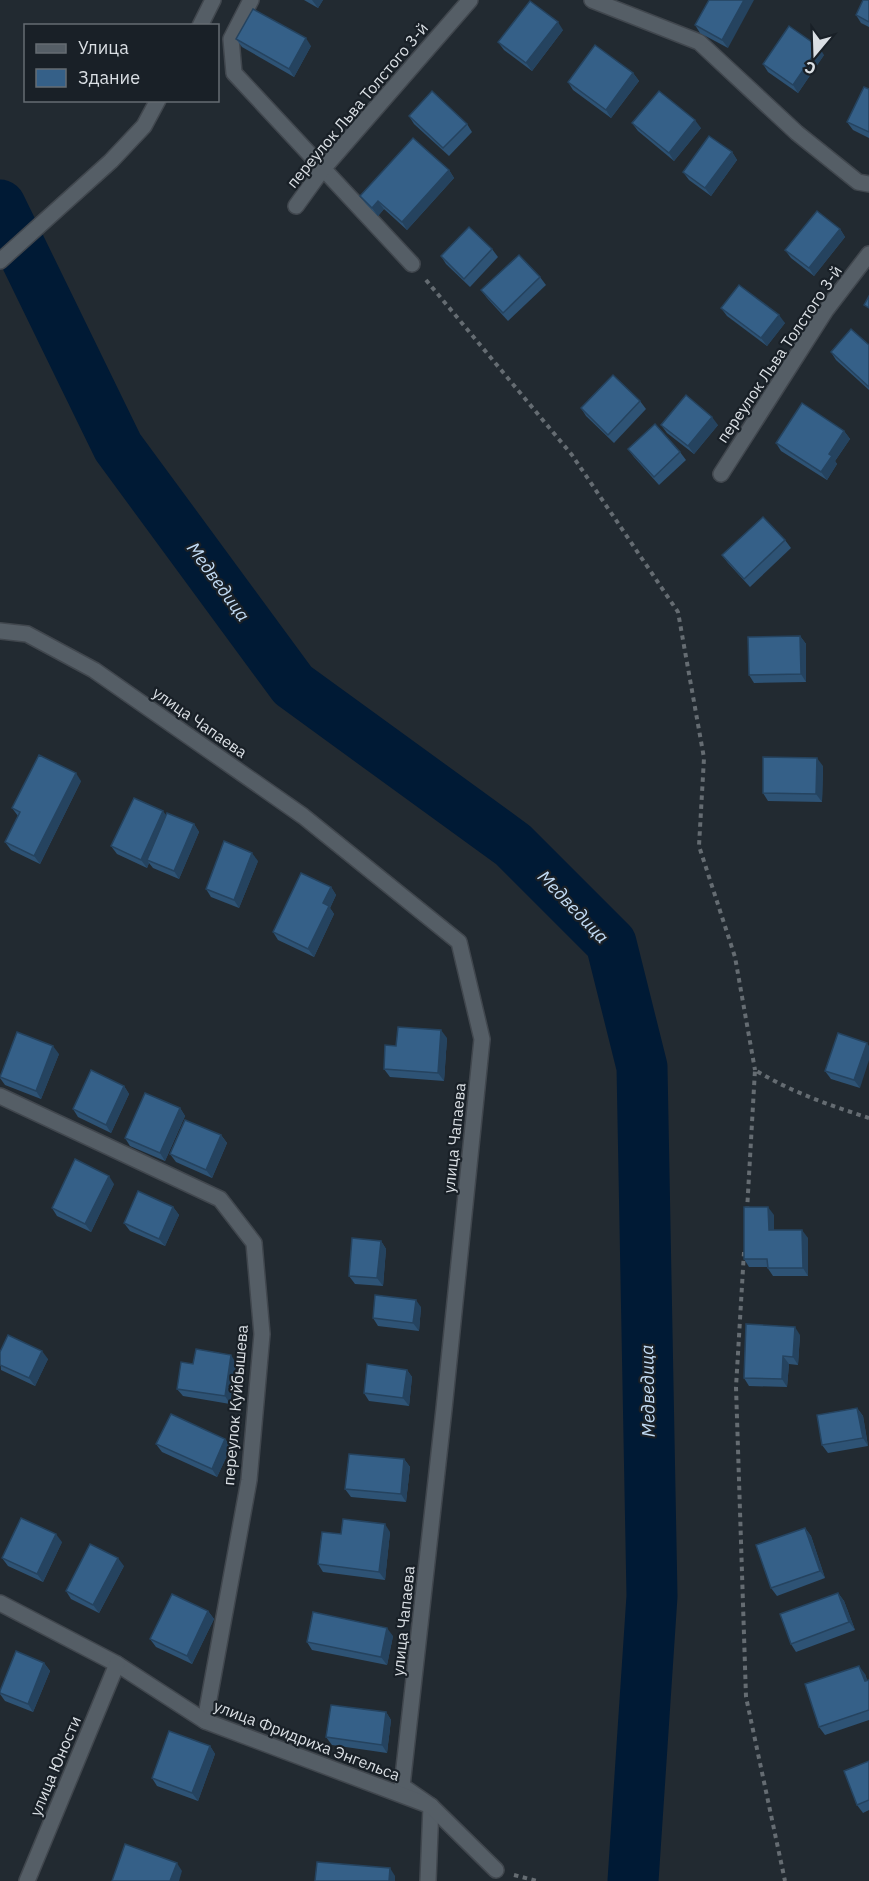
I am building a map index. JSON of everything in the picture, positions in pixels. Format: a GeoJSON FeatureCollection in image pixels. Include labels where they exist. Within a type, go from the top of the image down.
{"type":"FeatureCollection","features":[{"type":"Feature","properties":{"kind":"street"},"geometry":{"type":"LineString","coordinates":[[201,24],[213,0]]}},
{"type":"Feature","properties":{"kind":"street"},"geometry":{"type":"LineString","coordinates":[[251,0],[231,39],[234,73],[412,264]]}},
{"type":"Feature","properties":{"kind":"street","name":"переулок Льва Толстого 3-й"},"geometry":{"type":"LineString","coordinates":[[296,206],[322,170],[470,0]]}},
{"type":"Feature","properties":{"kind":"street"},"geometry":{"type":"LineString","coordinates":[[592,0],[699,42],[797,134],[858,182],[869,184]]}},
{"type":"Feature","properties":{"kind":"street"},"geometry":{"type":"LineString","coordinates":[[0,261],[111,161],[144,126],[157,102]]}},
{"type":"Feature","properties":{"kind":"street","name":"переулок Льва Толстого 3-й"},"geometry":{"type":"LineString","coordinates":[[721,474],[826,310],[869,254]]}},
{"type":"Feature","properties":{"kind":"street","name":"улица Чапаева"},"geometry":{"type":"LineString","coordinates":[[0,631],[27,634],[94,670],[303,816],[459,942],[482,1039],[443,1421],[402,1786],[431,1806]]}},
{"type":"Feature","properties":{"kind":"street","name":"переулок Куйбышева"},"geometry":{"type":"LineString","coordinates":[[0,1096],[220,1199],[254,1243],[262,1334],[249,1479],[205,1721]]}},
{"type":"Feature","properties":{"kind":"street","name":"улица Фридриха Энгельса"},"geometry":{"type":"LineString","coordinates":[[0,1603],[117,1664],[205,1721],[431,1806],[496,1869]]}},
{"type":"Feature","properties":{"kind":"street","name":"улица Юности"},"geometry":{"type":"LineString","coordinates":[[27,1881],[117,1664]]}},
{"type":"Feature","properties":{"kind":"street"},"geometry":{"type":"LineString","coordinates":[[428,1881],[431,1806]]}},
{"type":"Feature","properties":{"kind":"path"},"geometry":{"type":"LineString","coordinates":[[412,264],[572,455],[678,612],[704,758],[699,846],[735,957],[755,1070],[746,1223]]}},
{"type":"Feature","properties":{"kind":"path"},"geometry":{"type":"LineString","coordinates":[[755,1070],[777,1084],[807,1097],[869,1118]]}},
{"type":"Feature","properties":{"kind":"path"},"geometry":{"type":"LineString","coordinates":[[744,1246],[736,1387],[746,1697],[785,1881]]}},
{"type":"Feature","properties":{"kind":"building"},"geometry":{"type":"Polygon","coordinates":[[[709,0],[744,0],[722,40],[695,25],[709,0]]]}},
{"type":"Feature","properties":{"kind":"building"},"geometry":{"type":"Polygon","coordinates":[[[863,0],[869,0],[869,22],[856,15],[863,0]]]}},
{"type":"Feature","properties":{"kind":"building"},"geometry":{"type":"Polygon","coordinates":[[[530,1],[558,22],[526,63],[498,42],[530,1]]]}},
{"type":"Feature","properties":{"kind":"building"},"geometry":{"type":"Polygon","coordinates":[[[253,9],[306,38],[289,69],[236,39],[253,9]]]}},
{"type":"Feature","properties":{"kind":"building"},"geometry":{"type":"Polygon","coordinates":[[[789,26],[819,47],[793,85],[763,64],[789,26]]]}},
{"type":"Feature","properties":{"kind":"building"},"geometry":{"type":"Polygon","coordinates":[[[595,45],[633,73],[606,110],[568,82],[595,45]]]}},
{"type":"Feature","properties":{"kind":"building"},"geometry":{"type":"Polygon","coordinates":[[[864,87],[869,89],[869,132],[847,122],[864,87]]]}},
{"type":"Feature","properties":{"kind":"building"},"geometry":{"type":"Polygon","coordinates":[[[432,91],[467,124],[443,148],[409,116],[432,91]]]}},
{"type":"Feature","properties":{"kind":"building"},"geometry":{"type":"Polygon","coordinates":[[[659,91],[695,120],[669,153],[632,123],[659,91]]]}},
{"type":"Feature","properties":{"kind":"building"},"geometry":{"type":"Polygon","coordinates":[[[709,136],[732,152],[705,188],[683,172],[709,136]]]}},
{"type":"Feature","properties":{"kind":"building"},"geometry":{"type":"Polygon","coordinates":[[[413,138],[449,170],[402,222],[378,201],[372,208],[360,196],[413,138]]]}},
{"type":"Feature","properties":{"kind":"building"},"geometry":{"type":"Polygon","coordinates":[[[817,211],[840,229],[809,268],[785,250],[817,211]]]}},
{"type":"Feature","properties":{"kind":"building"},"geometry":{"type":"Polygon","coordinates":[[[469,227],[492,249],[464,279],[441,256],[469,227]]]}},
{"type":"Feature","properties":{"kind":"building"},"geometry":{"type":"Polygon","coordinates":[[[519,255],[540,277],[503,313],[481,290],[519,255]]]}},
{"type":"Feature","properties":{"kind":"building"},"geometry":{"type":"Polygon","coordinates":[[[739,285],[779,315],[761,338],[721,308],[739,285]]]}},
{"type":"Feature","properties":{"kind":"building"},"geometry":{"type":"Polygon","coordinates":[[[869,296],[869,308],[864,305],[869,296]]]}},
{"type":"Feature","properties":{"kind":"building"},"geometry":{"type":"Polygon","coordinates":[[[851,329],[869,345],[869,387],[831,352],[851,329]]]}},
{"type":"Feature","properties":{"kind":"building"},"geometry":{"type":"Polygon","coordinates":[[[613,375],[640,401],[608,435],[581,408],[613,375]]]}},
{"type":"Feature","properties":{"kind":"building"},"geometry":{"type":"Polygon","coordinates":[[[686,395],[712,417],[688,446],[661,425],[686,395]]]}},
{"type":"Feature","properties":{"kind":"building"},"geometry":{"type":"Polygon","coordinates":[[[802,403],[844,431],[829,454],[832,456],[821,472],[776,443],[802,403]]]}},
{"type":"Feature","properties":{"kind":"building"},"geometry":{"type":"Polygon","coordinates":[[[655,424],[680,452],[654,477],[628,449],[655,424]]]}},
{"type":"Feature","properties":{"kind":"building"},"geometry":{"type":"Polygon","coordinates":[[[763,517],[785,540],[744,579],[722,555],[763,517]]]}},
{"type":"Feature","properties":{"kind":"building"},"geometry":{"type":"Polygon","coordinates":[[[800,636],[801,674],[749,675],[748,637],[800,636]]]}},
{"type":"Feature","properties":{"kind":"building"},"geometry":{"type":"Polygon","coordinates":[[[39,755],[76,773],[34,856],[5,842],[20,812],[12,808],[39,755]]]}},
{"type":"Feature","properties":{"kind":"building"},"geometry":{"type":"Polygon","coordinates":[[[763,757],[817,758],[816,794],[763,793],[763,757]]]}},
{"type":"Feature","properties":{"kind":"building"},"geometry":{"type":"Polygon","coordinates":[[[134,798],[163,811],[141,860],[111,846],[134,798]]]}},
{"type":"Feature","properties":{"kind":"building"},"geometry":{"type":"Polygon","coordinates":[[[167,813],[194,824],[174,871],[147,860],[167,813]]]}},
{"type":"Feature","properties":{"kind":"building"},"geometry":{"type":"Polygon","coordinates":[[[224,841],[252,853],[234,900],[206,889],[224,841]]]}},
{"type":"Feature","properties":{"kind":"building"},"geometry":{"type":"Polygon","coordinates":[[[301,873],[331,887],[323,903],[329,906],[308,949],[273,932],[301,873]]]}},
{"type":"Feature","properties":{"kind":"building"},"geometry":{"type":"Polygon","coordinates":[[[398,1027],[441,1030],[438,1073],[384,1069],[385,1045],[396,1046],[398,1027]]]}},
{"type":"Feature","properties":{"kind":"building"},"geometry":{"type":"Polygon","coordinates":[[[17,1032],[53,1046],[36,1091],[0,1077],[17,1032]]]}},
{"type":"Feature","properties":{"kind":"building"},"geometry":{"type":"Polygon","coordinates":[[[838,1033],[867,1043],[854,1080],[825,1071],[838,1033]]]}},
{"type":"Feature","properties":{"kind":"building"},"geometry":{"type":"Polygon","coordinates":[[[91,1070],[124,1086],[106,1125],[73,1109],[91,1070]]]}},
{"type":"Feature","properties":{"kind":"building"},"geometry":{"type":"Polygon","coordinates":[[[145,1093],[180,1108],[160,1153],[125,1138],[145,1093]]]}},
{"type":"Feature","properties":{"kind":"building"},"geometry":{"type":"Polygon","coordinates":[[[185,1120],[221,1135],[206,1170],[170,1154],[185,1120]]]}},
{"type":"Feature","properties":{"kind":"building"},"geometry":{"type":"Polygon","coordinates":[[[75,1159],[109,1176],[85,1224],[52,1208],[75,1159]]]}},
{"type":"Feature","properties":{"kind":"building"},"geometry":{"type":"Polygon","coordinates":[[[138,1191],[173,1207],[159,1239],[124,1223],[138,1191]]]}},
{"type":"Feature","properties":{"kind":"building"},"geometry":{"type":"Polygon","coordinates":[[[744,1207],[768,1207],[769,1230],[802,1230],[803,1268],[768,1268],[767,1259],[744,1259],[744,1207]]]}},
{"type":"Feature","properties":{"kind":"building"},"geometry":{"type":"Polygon","coordinates":[[[352,1238],[381,1241],[377,1278],[349,1276],[352,1238]]]}},
{"type":"Feature","properties":{"kind":"building"},"geometry":{"type":"Polygon","coordinates":[[[375,1295],[416,1300],[413,1323],[373,1318],[375,1295]]]}},
{"type":"Feature","properties":{"kind":"building"},"geometry":{"type":"Polygon","coordinates":[[[746,1324],[795,1327],[793,1357],[783,1356],[782,1379],[744,1378],[746,1324]]]}},
{"type":"Feature","properties":{"kind":"building"},"geometry":{"type":"Polygon","coordinates":[[[8,1335],[42,1351],[29,1378],[0,1365],[0,1352],[8,1335]]]}},
{"type":"Feature","properties":{"kind":"building"},"geometry":{"type":"Polygon","coordinates":[[[196,1349],[231,1355],[225,1396],[177,1389],[181,1362],[193,1364],[196,1349]]]}},
{"type":"Feature","properties":{"kind":"building"},"geometry":{"type":"Polygon","coordinates":[[[367,1364],[407,1370],[403,1398],[364,1393],[367,1364]]]}},
{"type":"Feature","properties":{"kind":"building"},"geometry":{"type":"Polygon","coordinates":[[[857,1408],[863,1438],[822,1445],[817,1415],[857,1408]]]}},
{"type":"Feature","properties":{"kind":"building"},"geometry":{"type":"Polygon","coordinates":[[[171,1414],[225,1439],[212,1469],[156,1444],[171,1414]]]}},
{"type":"Feature","properties":{"kind":"building"},"geometry":{"type":"Polygon","coordinates":[[[349,1454],[404,1459],[401,1494],[345,1489],[349,1454]]]}},
{"type":"Feature","properties":{"kind":"building"},"geometry":{"type":"Polygon","coordinates":[[[21,1518],[56,1534],[37,1574],[2,1558],[21,1518]]]}},
{"type":"Feature","properties":{"kind":"building"},"geometry":{"type":"Polygon","coordinates":[[[343,1519],[385,1524],[379,1572],[318,1564],[322,1532],[341,1534],[343,1519]]]}},
{"type":"Feature","properties":{"kind":"building"},"geometry":{"type":"Polygon","coordinates":[[[805,1528],[820,1571],[771,1588],[756,1545],[805,1528]]]}},
{"type":"Feature","properties":{"kind":"building"},"geometry":{"type":"Polygon","coordinates":[[[90,1544],[118,1558],[93,1605],[66,1591],[90,1544]]]}},
{"type":"Feature","properties":{"kind":"building"},"geometry":{"type":"Polygon","coordinates":[[[838,1593],[849,1622],[791,1644],[780,1614],[838,1593]]]}},
{"type":"Feature","properties":{"kind":"building"},"geometry":{"type":"Polygon","coordinates":[[[172,1594],[208,1611],[187,1656],[150,1639],[172,1594]]]}},
{"type":"Feature","properties":{"kind":"building"},"geometry":{"type":"Polygon","coordinates":[[[313,1612],[387,1628],[381,1657],[307,1642],[313,1612]]]}},
{"type":"Feature","properties":{"kind":"building"},"geometry":{"type":"Polygon","coordinates":[[[16,1651],[44,1663],[28,1704],[0,1693],[16,1651]]]}},
{"type":"Feature","properties":{"kind":"building"},"geometry":{"type":"Polygon","coordinates":[[[859,1666],[865,1681],[869,1680],[869,1710],[819,1727],[805,1684],[859,1666]]]}},
{"type":"Feature","properties":{"kind":"building"},"geometry":{"type":"Polygon","coordinates":[[[331,1705],[386,1712],[382,1745],[326,1737],[331,1705]]]}},
{"type":"Feature","properties":{"kind":"building"},"geometry":{"type":"Polygon","coordinates":[[[169,1731],[210,1746],[192,1793],[152,1778],[169,1731]]]}},
{"type":"Feature","properties":{"kind":"building"},"geometry":{"type":"Polygon","coordinates":[[[869,1761],[869,1800],[857,1805],[844,1771],[869,1761]]]}},
{"type":"Feature","properties":{"kind":"building"},"geometry":{"type":"Polygon","coordinates":[[[125,1844],[177,1863],[170,1881],[112,1881],[125,1844]]]}},
{"type":"Feature","properties":{"kind":"building"},"geometry":{"type":"Polygon","coordinates":[[[317,1862],[390,1868],[389,1881],[315,1881],[317,1862]]]}},
{"type":"Feature","properties":{"kind":"waterway","name":"Медведица"},"geometry":{"type":"LineString","coordinates":[[0,205],[118,447],[293,685],[513,845],[611,943],[642,1067],[652,1596],[633,1881]]}}]}
